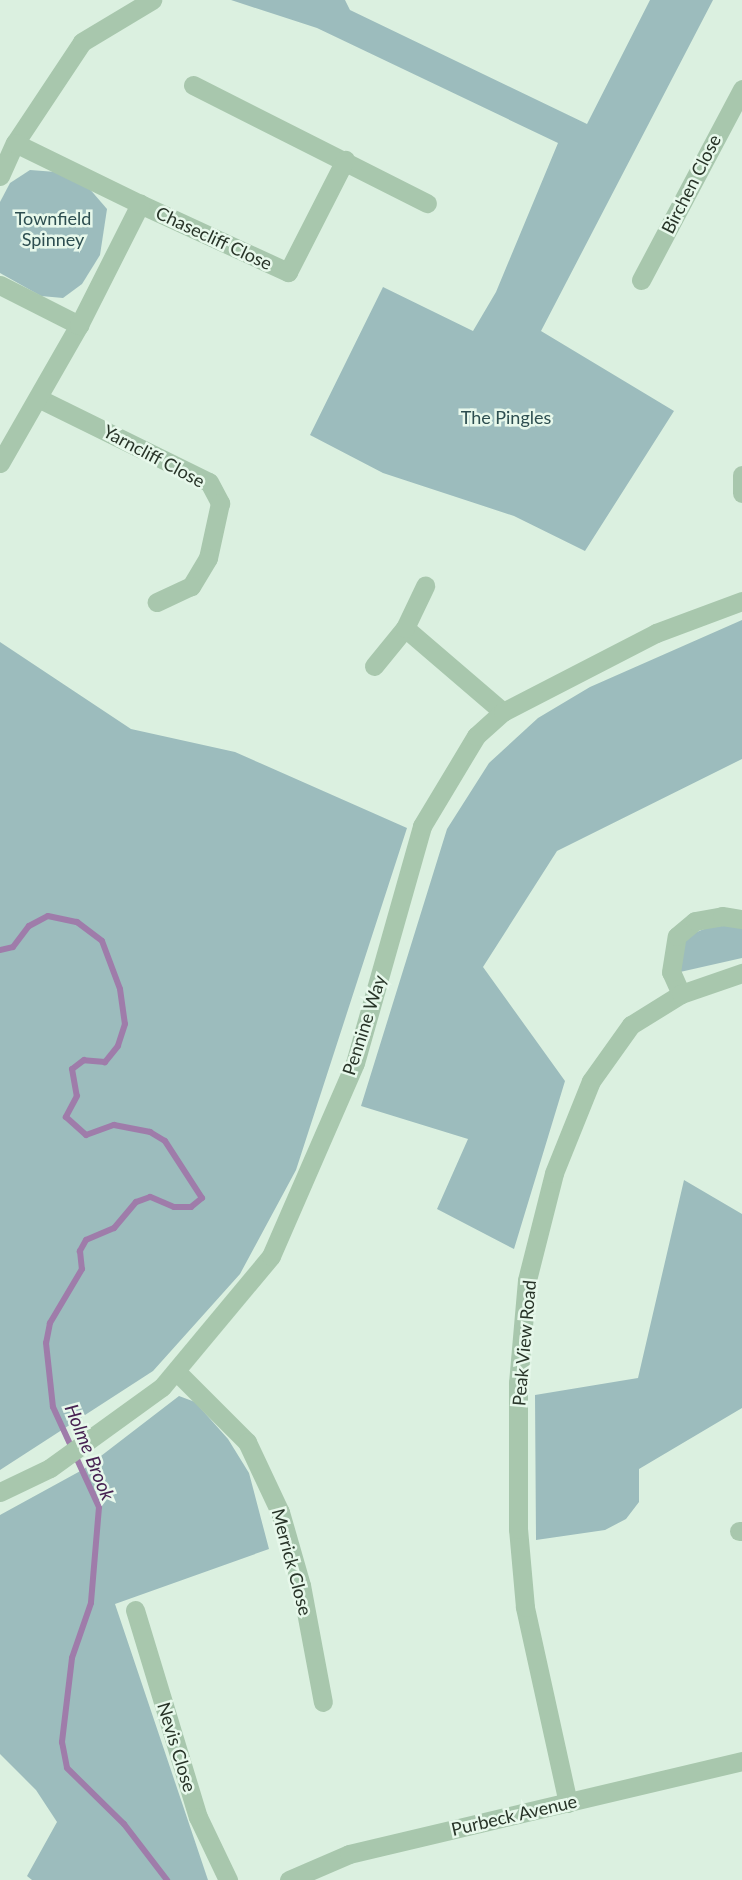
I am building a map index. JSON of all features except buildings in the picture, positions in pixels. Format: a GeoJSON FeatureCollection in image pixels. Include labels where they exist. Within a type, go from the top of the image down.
{"type":"FeatureCollection","features":[{"type":"Feature","properties":{"kind":"street"},"geometry":{"type":"LineString","coordinates":[[0,176],[15,143],[82,41],[152,0]]}},
{"type":"Feature","properties":{"kind":"street"},"geometry":{"type":"LineString","coordinates":[[193,85],[426,203]]}},
{"type":"Feature","properties":{"kind":"street","name":"Birchen Close"},"geometry":{"type":"LineString","coordinates":[[641,280],[742,89]]}},
{"type":"Feature","properties":{"kind":"street"},"geometry":{"type":"LineString","coordinates":[[0,463],[40,399],[140,204],[15,143]]}},
{"type":"Feature","properties":{"kind":"street","name":"Chasecliff Close"},"geometry":{"type":"LineString","coordinates":[[140,204],[288,272],[345,160]]}},
{"type":"Feature","properties":{"kind":"street"},"geometry":{"type":"LineString","coordinates":[[0,285],[79,325]]}},
{"type":"Feature","properties":{"kind":"street","name":"Yarncliff Close"},"geometry":{"type":"LineString","coordinates":[[40,399],[209,482],[220,503],[208,558],[191,586],[156,602]]}},
{"type":"Feature","properties":{"kind":"street"},"geometry":{"type":"LineString","coordinates":[[742,475],[742,493]]}},
{"type":"Feature","properties":{"kind":"street"},"geometry":{"type":"LineString","coordinates":[[374,666],[405,628],[425,586]]}},
{"type":"Feature","properties":{"kind":"street","name":"Pennine Way"},"geometry":{"type":"LineString","coordinates":[[0,1492],[73,1451],[177,1372],[271,1256],[355,1063],[422,826],[476,736],[503,712],[656,633],[742,601]]}},
{"type":"Feature","properties":{"kind":"street"},"geometry":{"type":"LineString","coordinates":[[405,628],[503,712]]}},
{"type":"Feature","properties":{"kind":"street"},"geometry":{"type":"LineString","coordinates":[[681,993],[670,972],[677,936],[695,921],[742,919]]}},
{"type":"Feature","properties":{"kind":"street","name":"Peak View Road"},"geometry":{"type":"LineString","coordinates":[[568,1802],[525,1607],[518,1530],[518,1383],[527,1280],[554,1173],[591,1081],[631,1025],[681,993],[742,973]]}},
{"type":"Feature","properties":{"kind":"street","name":"Merrick Close"},"geometry":{"type":"LineString","coordinates":[[177,1372],[247,1442],[280,1512],[301,1585],[323,1702]]}},
{"type":"Feature","properties":{"kind":"street","name":"Nevis Close"},"geometry":{"type":"LineString","coordinates":[[135,1610],[198,1817],[228,1880]]}},
{"type":"Feature","properties":{"kind":"street","name":"Purbeck Avenue"},"geometry":{"type":"LineString","coordinates":[[289,1880],[349,1854],[742,1761]]}},
{"type":"Feature","properties":{"kind":"green space","name":"The Pingles"},"geometry":{"type":"Polygon","coordinates":[[[231,0],[345,0],[350,10],[587,124],[650,0],[713,0],[541,331],[674,411],[585,551],[514,516],[383,473],[310,435],[383,287],[473,331],[496,292],[558,143],[317,28],[231,0]]]}},
{"type":"Feature","properties":{"kind":"green space","name":"Townfield Spinney"},"geometry":{"type":"Polygon","coordinates":[[[30,170],[56,172],[88,187],[107,209],[100,255],[82,284],[63,298],[41,296],[0,273],[0,202],[10,183],[30,170]]]}},
{"type":"Feature","properties":{"kind":"green space"},"geometry":{"type":"Polygon","coordinates":[[[742,620],[742,759],[557,851],[483,967],[565,1081],[514,1249],[437,1209],[468,1139],[361,1106],[447,829],[489,763],[538,718],[590,687],[742,620]]]}},
{"type":"Feature","properties":{"kind":"green space"},"geometry":{"type":"Polygon","coordinates":[[[0,642],[131,729],[235,752],[407,828],[296,1170],[240,1274],[153,1371],[0,1470],[0,642]]]}},
{"type":"Feature","properties":{"kind":"green space"},"geometry":{"type":"Polygon","coordinates":[[[716,924],[742,925],[742,958],[680,972],[680,947],[687,936],[716,924]]]}},
{"type":"Feature","properties":{"kind":"green space"},"geometry":{"type":"Polygon","coordinates":[[[684,1180],[742,1214],[742,1408],[639,1469],[639,1502],[626,1519],[605,1530],[536,1540],[535,1395],[638,1378],[684,1180]]]}},
{"type":"Feature","properties":{"kind":"green space"},"geometry":{"type":"Polygon","coordinates":[[[179,1396],[195,1402],[228,1439],[249,1473],[269,1549],[115,1604],[208,1880],[32,1880],[27,1876],[57,1822],[36,1790],[0,1754],[0,1515],[84,1469],[179,1396]]]}},
{"type":"Feature","properties":{"kind":"waterway","name":"Holme Brook"},"geometry":{"type":"LineString","coordinates":[[0,950],[13,947],[29,926],[48,916],[77,922],[102,941],[120,989],[125,1024],[118,1046],[105,1062],[84,1060],[72,1069],[77,1096],[66,1117],[86,1135],[114,1125],[150,1132],[165,1141],[202,1198],[191,1207],[174,1207],[150,1197],[136,1202],[114,1228],[86,1240],[80,1251],[82,1269],[50,1323],[46,1343],[53,1407],[99,1507],[91,1603],[72,1658],[62,1742],[67,1768],[124,1824],[167,1880]]}}]}
